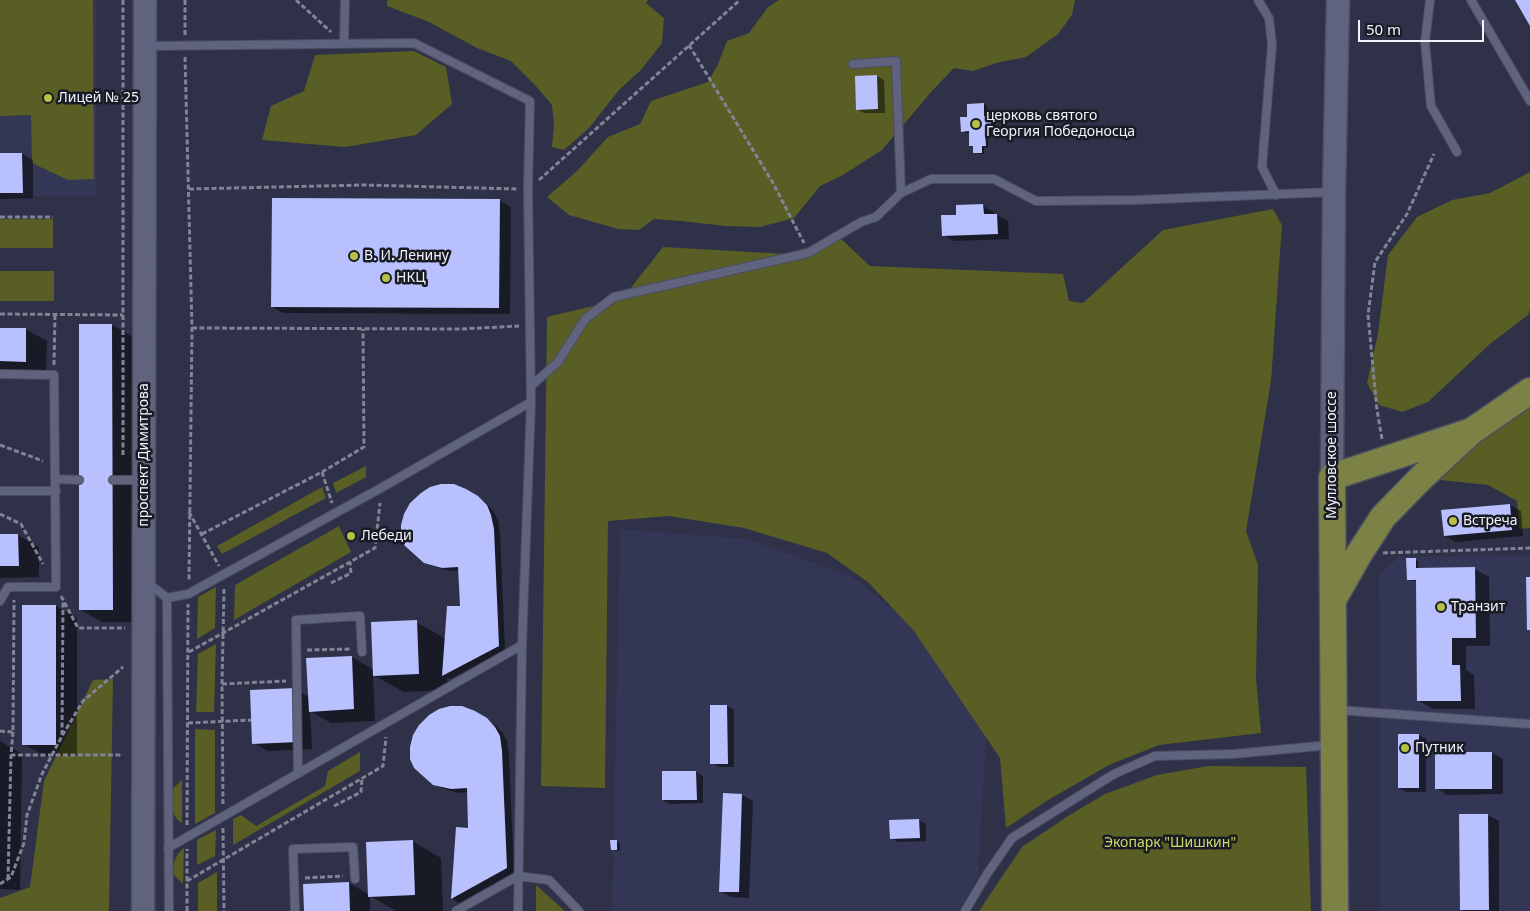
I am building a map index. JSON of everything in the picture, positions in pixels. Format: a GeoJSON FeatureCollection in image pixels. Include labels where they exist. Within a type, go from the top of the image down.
{"type":"FeatureCollection","features":[{"type":"Feature","properties":{"kind":"highway"},"geometry":{"type":"LineString","coordinates":[[1334,599],[1382,517],[1472,431],[1530,391]]}},
{"type":"Feature","properties":{"kind":"highway"},"geometry":{"type":"LineString","coordinates":[[1332,477],[1472,431]]}},
{"type":"Feature","properties":{"kind":"highway","name":"Мулловское шоссе"},"geometry":{"type":"LineString","coordinates":[[1332,477],[1335,911]]}},
{"type":"Feature","properties":{"kind":"main road","name":"проспект Димитрова"},"geometry":{"type":"LineString","coordinates":[[143,911],[145,0]]}},
{"type":"Feature","properties":{"kind":"main road","name":"Мулловское шоссе"},"geometry":{"type":"LineString","coordinates":[[1332,477],[1334,192],[1338,0]]}},
{"type":"Feature","properties":{"kind":"lane"},"geometry":{"type":"LineString","coordinates":[[344,44],[345,0]]}},
{"type":"Feature","properties":{"kind":"lane"},"geometry":{"type":"LineString","coordinates":[[1258,0],[1269,18],[1272,45],[1262,167],[1276,195]]}},
{"type":"Feature","properties":{"kind":"lane"},"geometry":{"type":"LineString","coordinates":[[1430,0],[1425,42],[1431,106],[1457,152]]}},
{"type":"Feature","properties":{"kind":"lane"},"geometry":{"type":"LineString","coordinates":[[1471,0],[1530,101]]}},
{"type":"Feature","properties":{"kind":"lane"},"geometry":{"type":"LineString","coordinates":[[145,46],[414,43],[530,101],[528,190],[531,402],[522,645],[518,911]]}},
{"type":"Feature","properties":{"kind":"lane"},"geometry":{"type":"LineString","coordinates":[[853,64],[896,61],[902,193]]}},
{"type":"Feature","properties":{"kind":"lane"},"geometry":{"type":"LineString","coordinates":[[531,386],[558,362],[585,319],[614,297],[808,253],[861,222],[876,217],[902,193],[931,179],[994,179],[1036,202],[1334,192]]}},
{"type":"Feature","properties":{"kind":"lane"},"geometry":{"type":"LineString","coordinates":[[0,374],[54,375],[56,465],[56,587],[8,587],[0,601]]}},
{"type":"Feature","properties":{"kind":"lane"},"geometry":{"type":"LineString","coordinates":[[144,580],[167,598],[188,594],[381,488],[531,402]]}},
{"type":"Feature","properties":{"kind":"lane"},"geometry":{"type":"LineString","coordinates":[[56,479],[79,480]]}},
{"type":"Feature","properties":{"kind":"lane"},"geometry":{"type":"LineString","coordinates":[[113,480],[143,480]]}},
{"type":"Feature","properties":{"kind":"lane"},"geometry":{"type":"LineString","coordinates":[[0,492],[56,491]]}},
{"type":"Feature","properties":{"kind":"lane"},"geometry":{"type":"LineString","coordinates":[[167,598],[169,911]]}},
{"type":"Feature","properties":{"kind":"lane"},"geometry":{"type":"LineString","coordinates":[[298,773],[296,620],[360,616],[362,650]]}},
{"type":"Feature","properties":{"kind":"lane"},"geometry":{"type":"LineString","coordinates":[[168,848],[522,645]]}},
{"type":"Feature","properties":{"kind":"lane"},"geometry":{"type":"LineString","coordinates":[[1334,710],[1530,724]]}},
{"type":"Feature","properties":{"kind":"lane"},"geometry":{"type":"LineString","coordinates":[[965,911],[987,874],[1012,838],[1114,774],[1155,756],[1233,754],[1334,745]]}},
{"type":"Feature","properties":{"kind":"lane"},"geometry":{"type":"LineString","coordinates":[[295,911],[293,849],[353,848],[355,877]]}},
{"type":"Feature","properties":{"kind":"lane"},"geometry":{"type":"LineString","coordinates":[[456,911],[518,876],[549,880],[579,911]]}},
{"type":"Feature","properties":{"kind":"path"},"geometry":{"type":"LineString","coordinates":[[0,314],[123,315],[123,0]]}},
{"type":"Feature","properties":{"kind":"path"},"geometry":{"type":"LineString","coordinates":[[185,0],[192,328],[188,594],[187,911]]}},
{"type":"Feature","properties":{"kind":"path"},"geometry":{"type":"LineString","coordinates":[[296,0],[344,44]]}},
{"type":"Feature","properties":{"kind":"path"},"geometry":{"type":"LineString","coordinates":[[189,189],[364,185],[528,190],[740,0]]}},
{"type":"Feature","properties":{"kind":"path"},"geometry":{"type":"LineString","coordinates":[[689,45],[773,183],[808,253]]}},
{"type":"Feature","properties":{"kind":"path"},"geometry":{"type":"LineString","coordinates":[[1385,460],[1377,410],[1368,315],[1375,262],[1407,214],[1434,154]]}},
{"type":"Feature","properties":{"kind":"path"},"geometry":{"type":"LineString","coordinates":[[0,217],[53,217]]}},
{"type":"Feature","properties":{"kind":"path"},"geometry":{"type":"LineString","coordinates":[[54,375],[55,315]]}},
{"type":"Feature","properties":{"kind":"path"},"geometry":{"type":"LineString","coordinates":[[192,328],[461,329],[530,325]]}},
{"type":"Feature","properties":{"kind":"path"},"geometry":{"type":"LineString","coordinates":[[202,534],[322,472],[364,447],[362,329]]}},
{"type":"Feature","properties":{"kind":"path"},"geometry":{"type":"LineString","coordinates":[[0,445],[56,465]]}},
{"type":"Feature","properties":{"kind":"path"},"geometry":{"type":"LineString","coordinates":[[322,472],[336,513]]}},
{"type":"Feature","properties":{"kind":"path"},"geometry":{"type":"LineString","coordinates":[[188,652],[375,548],[381,488]]}},
{"type":"Feature","properties":{"kind":"path"},"geometry":{"type":"LineString","coordinates":[[189,512],[224,574],[222,684],[224,911]]}},
{"type":"Feature","properties":{"kind":"path"},"geometry":{"type":"LineString","coordinates":[[0,514],[22,524],[78,628],[143,628]]}},
{"type":"Feature","properties":{"kind":"path"},"geometry":{"type":"LineString","coordinates":[[1359,554],[1530,548]]}},
{"type":"Feature","properties":{"kind":"path"},"geometry":{"type":"LineString","coordinates":[[331,583],[351,573],[350,562]]}},
{"type":"Feature","properties":{"kind":"path"},"geometry":{"type":"LineString","coordinates":[[8,587],[13,732],[8,879]]}},
{"type":"Feature","properties":{"kind":"path"},"geometry":{"type":"LineString","coordinates":[[62,736],[63,600]]}},
{"type":"Feature","properties":{"kind":"path"},"geometry":{"type":"LineString","coordinates":[[296,650],[362,650]]}},
{"type":"Feature","properties":{"kind":"path"},"geometry":{"type":"LineString","coordinates":[[0,884],[11,877],[24,843],[27,815],[42,774],[62,736],[83,701],[123,667]]}},
{"type":"Feature","properties":{"kind":"path"},"geometry":{"type":"LineString","coordinates":[[222,684],[297,681]]}},
{"type":"Feature","properties":{"kind":"path"},"geometry":{"type":"LineString","coordinates":[[188,724],[251,720]]}},
{"type":"Feature","properties":{"kind":"path"},"geometry":{"type":"LineString","coordinates":[[187,882],[383,766],[387,722]]}},
{"type":"Feature","properties":{"kind":"path"},"geometry":{"type":"LineString","coordinates":[[0,731],[13,732]]}},
{"type":"Feature","properties":{"kind":"path"},"geometry":{"type":"LineString","coordinates":[[11,755],[123,755]]}},
{"type":"Feature","properties":{"kind":"path"},"geometry":{"type":"LineString","coordinates":[[334,806],[361,792],[362,778]]}},
{"type":"Feature","properties":{"kind":"path"},"geometry":{"type":"LineString","coordinates":[[294,879],[355,877]]}},
{"type":"Feature","properties":{"kind":"shaded area","name":"Лицей № 25"},"geometry":{"type":"Polygon","coordinates":[[[0,0],[96,0],[96,196],[0,196],[0,0]]]}},
{"type":"Feature","properties":{"kind":"shaded area"},"geometry":{"type":"Polygon","coordinates":[[[620,529],[747,539],[852,576],[989,688],[978,877],[959,911],[612,911],[620,529]]]}},
{"type":"Feature","properties":{"kind":"shaded area"},"geometry":{"type":"Polygon","coordinates":[[[1530,556],[1530,911],[1380,911],[1379,575],[1399,557],[1530,556]]]}},
{"type":"Feature","properties":{"kind":"green space","name":"Лицей № 25"},"geometry":{"type":"Polygon","coordinates":[[[0,0],[93,0],[94,179],[68,180],[32,163],[31,115],[0,116],[0,0]]]}},
{"type":"Feature","properties":{"kind":"green space"},"geometry":{"type":"Polygon","coordinates":[[[387,0],[648,0],[646,3],[664,18],[662,43],[641,70],[619,90],[589,128],[564,150],[552,147],[554,125],[552,105],[511,61],[477,48],[429,22],[387,6],[387,0]]]}},
{"type":"Feature","properties":{"kind":"green space"},"geometry":{"type":"Polygon","coordinates":[[[779,0],[1075,0],[1072,15],[1058,34],[1026,57],[996,63],[973,71],[954,68],[882,150],[843,175],[820,186],[794,218],[760,227],[726,226],[654,219],[639,230],[618,229],[569,215],[547,197],[578,170],[608,137],[640,124],[651,101],[708,82],[718,64],[727,41],[749,33],[768,7],[779,0]]]}},
{"type":"Feature","properties":{"kind":"green space"},"geometry":{"type":"Polygon","coordinates":[[[414,51],[446,67],[452,104],[416,135],[345,147],[262,140],[271,106],[304,91],[315,55],[414,51]]]}},
{"type":"Feature","properties":{"kind":"green space"},"geometry":{"type":"Polygon","coordinates":[[[1530,172],[1530,309],[1528,315],[1491,343],[1428,402],[1402,412],[1379,405],[1367,383],[1378,334],[1388,255],[1417,217],[1452,200],[1490,193],[1530,172]]]}},
{"type":"Feature","properties":{"kind":"green space"},"geometry":{"type":"Polygon","coordinates":[[[1273,209],[1282,225],[1271,381],[1246,531],[1258,565],[1256,679],[1261,733],[1159,745],[1109,765],[1048,800],[1006,828],[1000,758],[914,631],[869,583],[827,553],[744,528],[669,516],[608,521],[605,788],[541,786],[547,317],[622,299],[663,247],[786,254],[840,238],[870,266],[1063,274],[1069,301],[1083,303],[1163,230],[1273,209]]]}},
{"type":"Feature","properties":{"kind":"green space"},"geometry":{"type":"Polygon","coordinates":[[[0,219],[53,219],[53,248],[0,248],[0,219]]]}},
{"type":"Feature","properties":{"kind":"green space"},"geometry":{"type":"Polygon","coordinates":[[[0,271],[54,271],[54,301],[0,301],[0,271]]]}},
{"type":"Feature","properties":{"kind":"green space"},"geometry":{"type":"Polygon","coordinates":[[[1530,403],[1530,528],[1519,529],[1517,501],[1488,485],[1440,480],[1443,469],[1530,403]]]}},
{"type":"Feature","properties":{"kind":"green space"},"geometry":{"type":"Polygon","coordinates":[[[366,466],[366,477],[336,493],[333,483],[366,466]]]}},
{"type":"Feature","properties":{"kind":"green space"},"geometry":{"type":"Polygon","coordinates":[[[322,487],[326,498],[222,554],[217,546],[322,487]]]}},
{"type":"Feature","properties":{"kind":"green space"},"geometry":{"type":"Polygon","coordinates":[[[339,526],[351,552],[234,620],[235,585],[339,526]]]}},
{"type":"Feature","properties":{"kind":"green space"},"geometry":{"type":"Polygon","coordinates":[[[216,587],[215,628],[197,639],[198,597],[216,587]]]}},
{"type":"Feature","properties":{"kind":"green space"},"geometry":{"type":"Polygon","coordinates":[[[216,644],[214,712],[196,712],[198,654],[216,644]]]}},
{"type":"Feature","properties":{"kind":"green space"},"geometry":{"type":"Polygon","coordinates":[[[113,679],[109,911],[0,911],[0,898],[30,887],[44,781],[93,680],[113,679]]]}},
{"type":"Feature","properties":{"kind":"green space"},"geometry":{"type":"Polygon","coordinates":[[[195,729],[215,730],[215,813],[195,824],[195,729]]]}},
{"type":"Feature","properties":{"kind":"green space"},"geometry":{"type":"Polygon","coordinates":[[[360,752],[360,771],[233,845],[233,819],[241,815],[256,826],[325,786],[328,771],[360,752]]]}},
{"type":"Feature","properties":{"kind":"green space","name":"Экопарк \"Шишкин\""},"geometry":{"type":"Polygon","coordinates":[[[1208,766],[1306,767],[1311,911],[979,911],[1022,847],[1068,816],[1105,794],[1157,775],[1208,766]]]}},
{"type":"Feature","properties":{"kind":"green space"},"geometry":{"type":"Polygon","coordinates":[[[182,780],[182,823],[173,813],[171,799],[172,789],[182,780]]]}},
{"type":"Feature","properties":{"kind":"green space"},"geometry":{"type":"Polygon","coordinates":[[[216,830],[215,856],[197,865],[197,840],[216,830]]]}},
{"type":"Feature","properties":{"kind":"green space"},"geometry":{"type":"Polygon","coordinates":[[[184,848],[183,884],[173,874],[173,870],[177,856],[184,848]]]}},
{"type":"Feature","properties":{"kind":"green space"},"geometry":{"type":"Polygon","coordinates":[[[217,872],[217,911],[198,911],[198,883],[217,872]]]}},
{"type":"Feature","properties":{"kind":"green space"},"geometry":{"type":"Polygon","coordinates":[[[536,885],[565,911],[536,911],[536,885]]]}},
{"type":"Feature","properties":{"kind":"building"},"geometry":{"type":"Polygon","coordinates":[[[1515,0],[1530,0],[1530,26],[1515,0]]]}},
{"type":"Feature","properties":{"kind":"building"},"geometry":{"type":"Polygon","coordinates":[[[877,75],[878,109],[856,110],[855,76],[877,75]]]}},
{"type":"Feature","properties":{"kind":"building","name":"церковь святого Георгия Победоносца"},"geometry":{"type":"Polygon","coordinates":[[[984,103],[984,116],[992,116],[992,132],[985,132],[986,146],[982,146],[982,153],[973,153],[973,146],[969,146],[969,131],[961,132],[960,117],[967,117],[967,104],[984,103]]]}},
{"type":"Feature","properties":{"kind":"building"},"geometry":{"type":"Polygon","coordinates":[[[0,153],[22,153],[23,193],[0,193],[0,153]]]}},
{"type":"Feature","properties":{"kind":"building","name":"НКЦ"},"geometry":{"type":"Polygon","coordinates":[[[272,198],[500,199],[499,308],[271,307],[272,198]]]}},
{"type":"Feature","properties":{"kind":"building"},"geometry":{"type":"Polygon","coordinates":[[[983,204],[984,214],[997,214],[998,234],[942,236],[941,215],[956,215],[956,205],[983,204]]]}},
{"type":"Feature","properties":{"kind":"building"},"geometry":{"type":"Polygon","coordinates":[[[79,324],[112,324],[113,610],[79,610],[79,324]]]}},
{"type":"Feature","properties":{"kind":"building"},"geometry":{"type":"Polygon","coordinates":[[[0,328],[26,328],[26,362],[0,361],[0,328]]]}},
{"type":"Feature","properties":{"kind":"building"},"geometry":{"type":"Polygon","coordinates":[[[441,484],[454,484],[478,496],[487,505],[491,515],[494,529],[499,646],[442,676],[447,606],[460,606],[458,567],[442,568],[424,563],[405,546],[401,538],[401,525],[410,503],[430,487],[441,484]]]}},
{"type":"Feature","properties":{"kind":"building"},"geometry":{"type":"Polygon","coordinates":[[[1510,504],[1512,530],[1444,536],[1441,510],[1510,504]]]}},
{"type":"Feature","properties":{"kind":"building"},"geometry":{"type":"Polygon","coordinates":[[[0,534],[18,534],[19,566],[0,566],[0,534]]]}},
{"type":"Feature","properties":{"kind":"building"},"geometry":{"type":"Polygon","coordinates":[[[1406,558],[1416,558],[1416,568],[1475,567],[1476,638],[1452,638],[1452,665],[1460,665],[1461,701],[1417,701],[1416,580],[1407,580],[1406,558]]]}},
{"type":"Feature","properties":{"kind":"building"},"geometry":{"type":"Polygon","coordinates":[[[1526,577],[1530,577],[1530,630],[1527,630],[1526,577]]]}},
{"type":"Feature","properties":{"kind":"building"},"geometry":{"type":"Polygon","coordinates":[[[22,605],[56,605],[56,745],[22,745],[22,605]]]}},
{"type":"Feature","properties":{"kind":"building"},"geometry":{"type":"Polygon","coordinates":[[[417,620],[419,674],[373,676],[371,622],[417,620]]]}},
{"type":"Feature","properties":{"kind":"building"},"geometry":{"type":"Polygon","coordinates":[[[352,656],[354,709],[309,712],[306,658],[352,656]]]}},
{"type":"Feature","properties":{"kind":"building"},"geometry":{"type":"Polygon","coordinates":[[[296,688],[298,742],[252,744],[250,690],[296,688]]]}},
{"type":"Feature","properties":{"kind":"building"},"geometry":{"type":"Polygon","coordinates":[[[710,705],[727,705],[728,764],[710,764],[710,705]]]}},
{"type":"Feature","properties":{"kind":"building"},"geometry":{"type":"Polygon","coordinates":[[[450,706],[462,706],[487,718],[500,736],[507,868],[451,899],[456,827],[468,828],[467,788],[451,789],[433,785],[414,768],[410,759],[413,735],[419,725],[429,715],[439,709],[450,706]]]}},
{"type":"Feature","properties":{"kind":"building"},"geometry":{"type":"Polygon","coordinates":[[[1398,734],[1419,734],[1419,788],[1398,788],[1398,734]]]}},
{"type":"Feature","properties":{"kind":"building"},"geometry":{"type":"Polygon","coordinates":[[[1435,752],[1492,752],[1492,789],[1435,789],[1435,752]]]}},
{"type":"Feature","properties":{"kind":"building"},"geometry":{"type":"Polygon","coordinates":[[[662,771],[696,771],[697,800],[662,800],[662,771]]]}},
{"type":"Feature","properties":{"kind":"building"},"geometry":{"type":"Polygon","coordinates":[[[723,793],[742,794],[739,892],[719,892],[723,793]]]}},
{"type":"Feature","properties":{"kind":"building"},"geometry":{"type":"Polygon","coordinates":[[[1459,814],[1488,814],[1489,910],[1460,910],[1459,814]]]}},
{"type":"Feature","properties":{"kind":"building"},"geometry":{"type":"Polygon","coordinates":[[[919,819],[920,838],[890,839],[889,820],[919,819]]]}},
{"type":"Feature","properties":{"kind":"building"},"geometry":{"type":"Polygon","coordinates":[[[413,840],[415,895],[368,897],[366,842],[413,840]]]}},
{"type":"Feature","properties":{"kind":"building"},"geometry":{"type":"Polygon","coordinates":[[[610,840],[617,840],[617,850],[611,850],[610,840]]]}},
{"type":"Feature","properties":{"kind":"building"},"geometry":{"type":"Polygon","coordinates":[[[349,882],[350,911],[304,911],[303,884],[349,882]]]}},
{"type":"Feature","properties":{"kind":"place","name":"Лицей № 25"},"geometry":{"type":"Point","coordinates":[48,98]}},
{"type":"Feature","properties":{"kind":"place","name":"церковь святого Георгия Победоносца"},"geometry":{"type":"Point","coordinates":[976,124]}},
{"type":"Feature","properties":{"kind":"place","name":"В. И. Ленину"},"geometry":{"type":"Point","coordinates":[354,256]}},
{"type":"Feature","properties":{"kind":"place","name":"НКЦ"},"geometry":{"type":"Point","coordinates":[386,278]}},
{"type":"Feature","properties":{"kind":"place","name":"Встреча"},"geometry":{"type":"Point","coordinates":[1453,521]}},
{"type":"Feature","properties":{"kind":"place","name":"Лебеди"},"geometry":{"type":"Point","coordinates":[351,536]}},
{"type":"Feature","properties":{"kind":"place","name":"Транзит"},"geometry":{"type":"Point","coordinates":[1441,607]}},
{"type":"Feature","properties":{"kind":"place","name":"Путник"},"geometry":{"type":"Point","coordinates":[1405,748]}}]}
